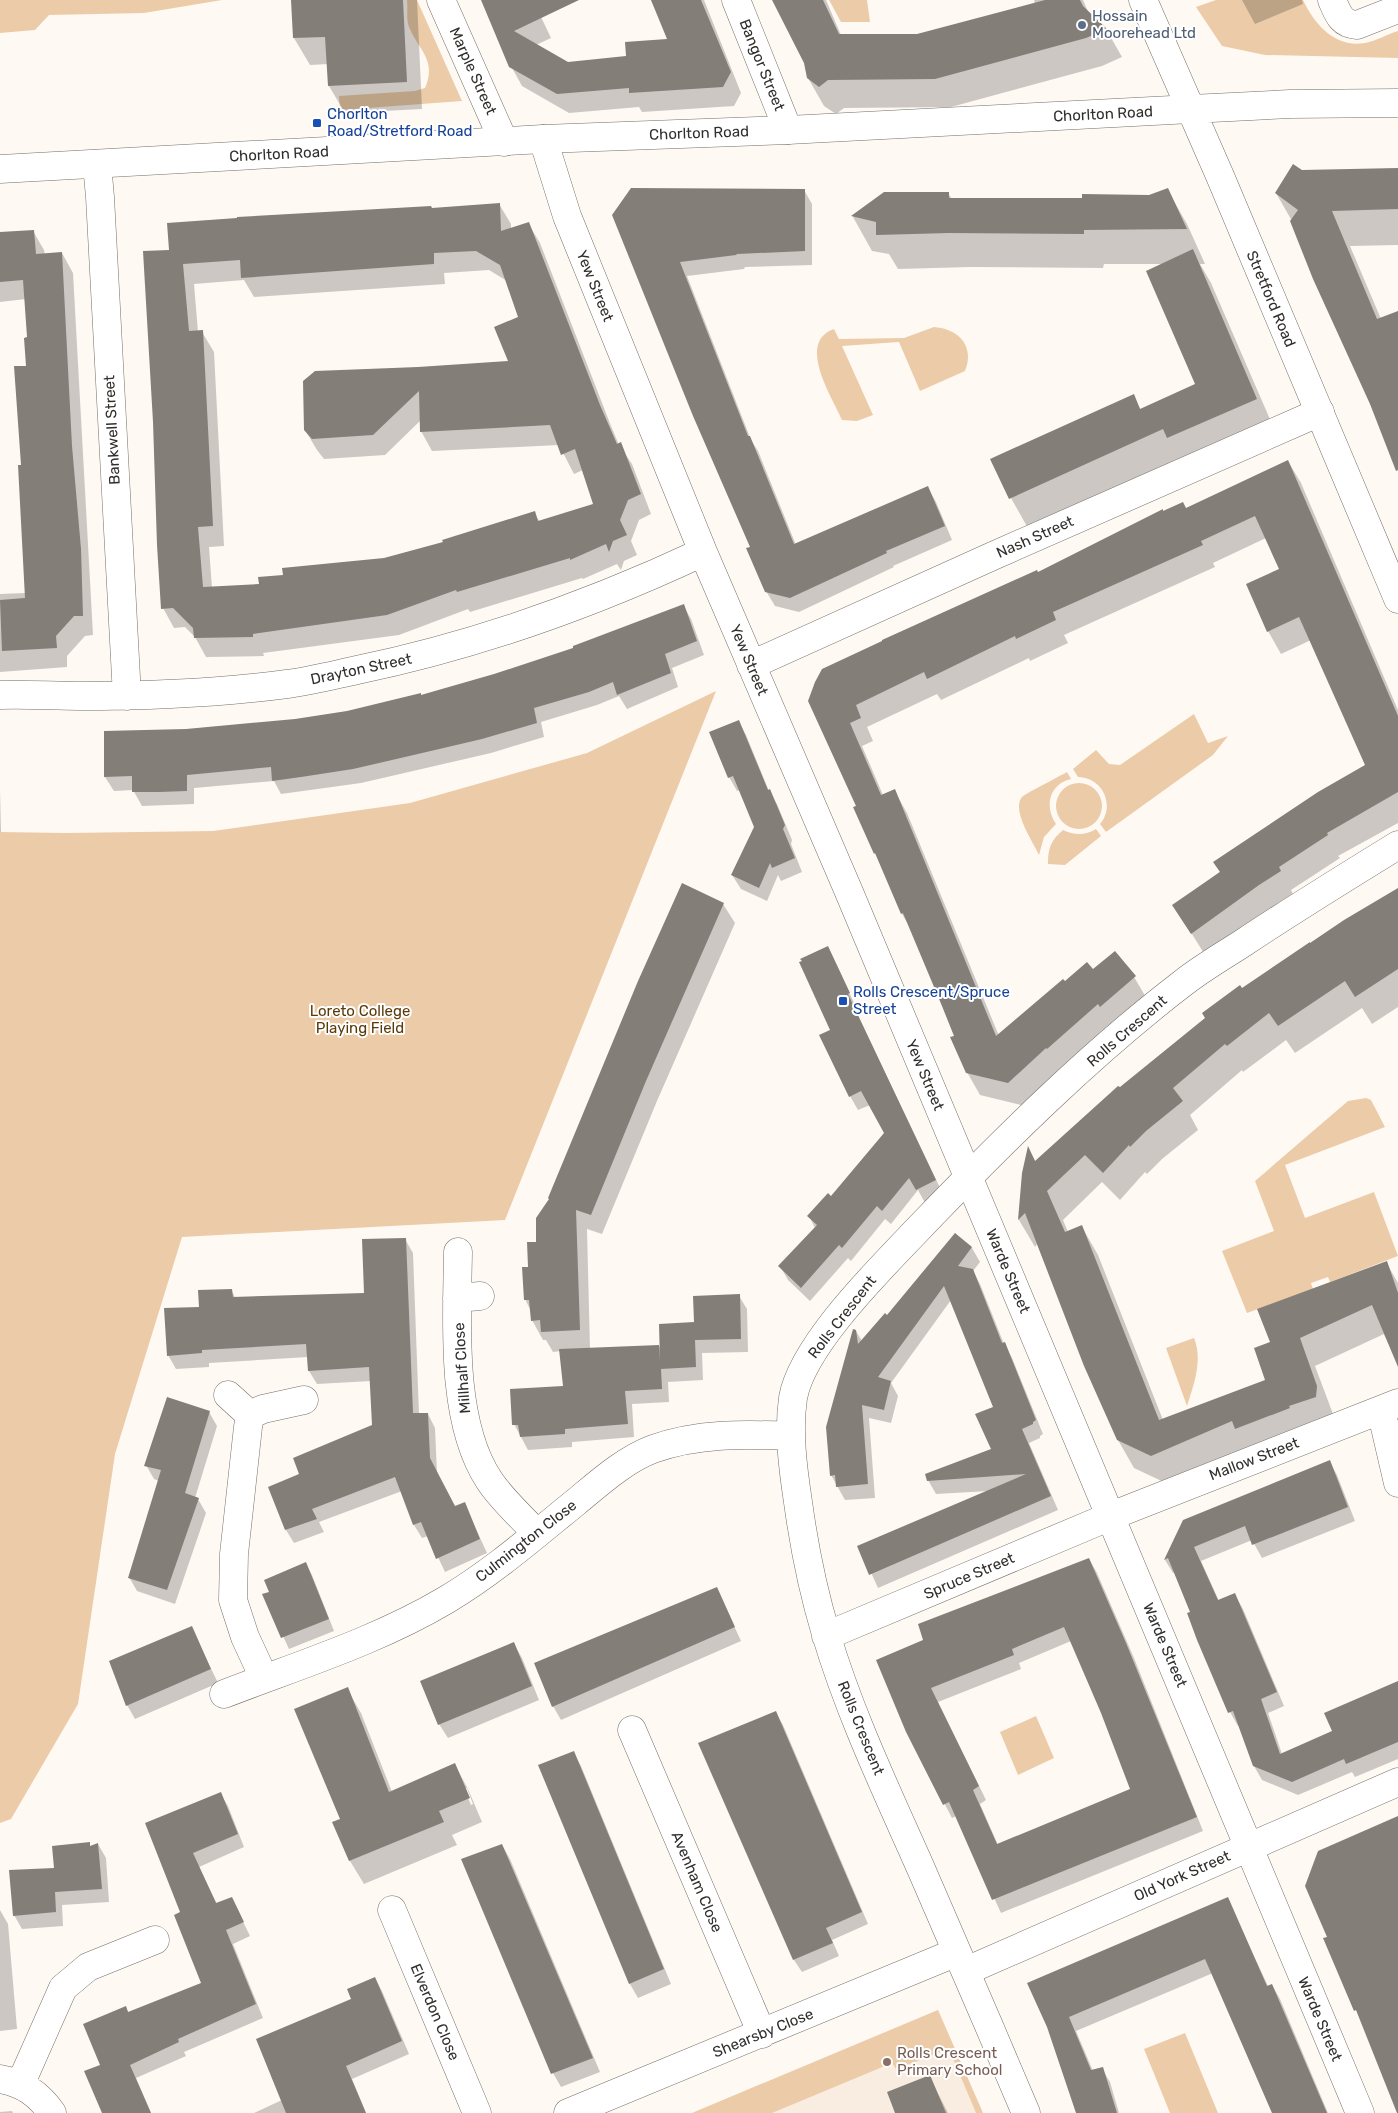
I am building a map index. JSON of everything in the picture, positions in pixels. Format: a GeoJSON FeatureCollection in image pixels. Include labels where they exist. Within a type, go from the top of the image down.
{"type":"FeatureCollection","features":[{"type":"Feature","properties":{"kind":"street","name":"Marple Street"},"geometry":{"type":"LineString","coordinates":[[441,0],[504,142]]}},
{"type":"Feature","properties":{"kind":"street","name":"Bangor Street"},"geometry":{"type":"LineString","coordinates":[[736,0],[788,130]]}},
{"type":"Feature","properties":{"kind":"street","name":"Stretford Road"},"geometry":{"type":"LineString","coordinates":[[1143,0],[1398,599]]}},
{"type":"Feature","properties":{"kind":"street"},"geometry":{"type":"LineString","coordinates":[[1332,0],[1339,17],[1352,25],[1357,25],[1398,9]]}},
{"type":"Feature","properties":{"kind":"street","name":"Chorlton Road"},"geometry":{"type":"LineString","coordinates":[[0,169],[543,139],[788,130],[1290,104],[1398,103]]}},
{"type":"Feature","properties":{"kind":"street","name":"Yew Street"},"geometry":{"type":"LineString","coordinates":[[543,139],[566,216],[703,552],[849,892],[968,1177]]}},
{"type":"Feature","properties":{"kind":"street","name":"Bankwell Street"},"geometry":{"type":"LineString","coordinates":[[97,164],[127,696]]}},
{"type":"Feature","properties":{"kind":"street","name":"Nash Street"},"geometry":{"type":"LineString","coordinates":[[751,665],[1320,412]]}},
{"type":"Feature","properties":{"kind":"street","name":"Drayton Street"},"geometry":{"type":"LineString","coordinates":[[0,695],[127,696],[207,692],[314,680],[423,656],[558,614],[703,552]]}},
{"type":"Feature","properties":{"kind":"street","name":"Rolls Crescent"},"geometry":{"type":"LineString","coordinates":[[1026,2113],[884,1786],[826,1636],[801,1529],[795,1486],[792,1436],[794,1398],[799,1376],[834,1322],[887,1261],[968,1177],[1123,1033],[1185,981],[1398,845]]}},
{"type":"Feature","properties":{"kind":"street","name":"Warde Street"},"geometry":{"type":"LineString","coordinates":[[968,1177],[1360,2113]]}},
{"type":"Feature","properties":{"kind":"street","name":"Millhalf Close"},"geometry":{"type":"LineString","coordinates":[[458,1252],[469,1297],[462,1409],[470,1439],[489,1480],[506,1501],[538,1534]]}},
{"type":"Feature","properties":{"kind":"street"},"geometry":{"type":"LineString","coordinates":[[228,1395],[250,1415]]}},
{"type":"Feature","properties":{"kind":"street"},"geometry":{"type":"LineString","coordinates":[[250,1415],[263,1409],[304,1400]]}},
{"type":"Feature","properties":{"kind":"street"},"geometry":{"type":"LineString","coordinates":[[1389,1407],[1398,1483]]}},
{"type":"Feature","properties":{"kind":"street","name":"Mallow Street"},"geometry":{"type":"LineString","coordinates":[[1111,1516],[1389,1407]]}},
{"type":"Feature","properties":{"kind":"street"},"geometry":{"type":"LineString","coordinates":[[250,1415],[234,1554],[233,1600],[245,1637],[264,1678]]}},
{"type":"Feature","properties":{"kind":"street","name":"Culmington Close"},"geometry":{"type":"LineString","coordinates":[[224,1694],[369,1639],[414,1618],[472,1584],[538,1534],[605,1479],[635,1458],[651,1450],[674,1443],[715,1436],[747,1434],[792,1436]]}},
{"type":"Feature","properties":{"kind":"street","name":"Spruce Street"},"geometry":{"type":"LineString","coordinates":[[826,1636],[1111,1516]]}},
{"type":"Feature","properties":{"kind":"street","name":"Avenham Close"},"geometry":{"type":"LineString","coordinates":[[632,1730],[762,2034]]}},
{"type":"Feature","properties":{"kind":"street","name":"Old York Street"},"geometry":{"type":"LineString","coordinates":[[962,1962],[1248,1846],[1398,1782]]}},
{"type":"Feature","properties":{"kind":"street","name":"Elverdon Close"},"geometry":{"type":"LineString","coordinates":[[392,1910],[477,2113]]}},
{"type":"Feature","properties":{"kind":"street"},"geometry":{"type":"LineString","coordinates":[[52,2113],[36,2094],[10,2082],[63,1988],[88,1967],[155,1940]]}},
{"type":"Feature","properties":{"kind":"street","name":"Shearsby Close"},"geometry":{"type":"LineString","coordinates":[[568,2113],[762,2034],[962,1962]]}},
{"type":"Feature","properties":{"kind":"shaded area","name":"Rolls Crescent Primary School"},"geometry":{"type":"Polygon","coordinates":[[[938,2010],[983,2113],[692,2113],[938,2010]]]}},
{"type":"Feature","properties":{"kind":"green space"},"geometry":{"type":"Polygon","coordinates":[[[0,0],[222,0],[144,13],[49,15],[35,30],[0,33],[0,0]]]}},
{"type":"Feature","properties":{"kind":"green space"},"geometry":{"type":"Polygon","coordinates":[[[407,0],[417,0],[462,101],[340,110],[339,96],[415,91],[425,88],[429,70],[428,63],[409,27],[407,0]]]}},
{"type":"Feature","properties":{"kind":"green space"},"geometry":{"type":"Polygon","coordinates":[[[829,0],[867,0],[870,22],[841,22],[829,0]]]}},
{"type":"Feature","properties":{"kind":"green space"},"geometry":{"type":"Polygon","coordinates":[[[1216,0],[1303,0],[1320,26],[1327,33],[1344,42],[1354,44],[1365,43],[1398,31],[1398,58],[1265,55],[1222,46],[1196,7],[1216,0]]]}},
{"type":"Feature","properties":{"kind":"green space"},"geometry":{"type":"Polygon","coordinates":[[[934,327],[951,331],[963,340],[968,354],[965,371],[920,391],[899,342],[842,346],[873,415],[857,421],[842,420],[820,371],[817,357],[818,345],[823,336],[834,329],[839,339],[904,338],[934,327]]]}},
{"type":"Feature","properties":{"kind":"green space","name":"Loreto College Playing Field"},"geometry":{"type":"Polygon","coordinates":[[[716,691],[505,1220],[182,1237],[115,1454],[78,1704],[11,1819],[0,1823],[0,832],[213,831],[410,803],[587,753],[716,691]]]}},
{"type":"Feature","properties":{"kind":"green space"},"geometry":{"type":"Polygon","coordinates":[[[1194,714],[1208,743],[1228,736],[1213,755],[1106,832],[1100,824],[1105,817],[1107,809],[1104,793],[1094,782],[1078,777],[1073,769],[1096,750],[1109,764],[1120,765],[1194,714]]]}},
{"type":"Feature","properties":{"kind":"green space"},"geometry":{"type":"Polygon","coordinates":[[[1067,772],[1071,779],[1053,791],[1050,811],[1056,824],[1044,837],[1039,855],[1021,818],[1019,803],[1022,797],[1067,772]]]}},
{"type":"Feature","properties":{"kind":"green space"},"geometry":{"type":"Polygon","coordinates":[[[1075,783],[1083,783],[1092,787],[1098,793],[1102,806],[1098,819],[1092,825],[1083,829],[1075,829],[1066,825],[1060,819],[1056,810],[1056,802],[1060,793],[1066,787],[1075,783]]]}},
{"type":"Feature","properties":{"kind":"green space"},"geometry":{"type":"Polygon","coordinates":[[[1096,829],[1101,836],[1065,865],[1048,864],[1051,845],[1063,830],[1080,834],[1096,829]]]}},
{"type":"Feature","properties":{"kind":"green space"},"geometry":{"type":"Polygon","coordinates":[[[1366,1098],[1371,1100],[1385,1127],[1285,1165],[1305,1218],[1374,1192],[1398,1256],[1330,1282],[1328,1277],[1311,1283],[1313,1289],[1247,1313],[1222,1251],[1274,1231],[1255,1181],[1348,1101],[1366,1098]]]}},
{"type":"Feature","properties":{"kind":"green space"},"geometry":{"type":"Polygon","coordinates":[[[1194,1338],[1197,1346],[1198,1363],[1195,1381],[1187,1406],[1166,1348],[1194,1338]]]}},
{"type":"Feature","properties":{"kind":"green space"},"geometry":{"type":"Polygon","coordinates":[[[1036,1716],[1054,1758],[1018,1775],[1000,1732],[1036,1716]]]}},
{"type":"Feature","properties":{"kind":"green space"},"geometry":{"type":"Polygon","coordinates":[[[938,2010],[983,2113],[976,2113],[949,2049],[896,2069],[892,2063],[772,2113],[692,2113],[938,2010]]]}},
{"type":"Feature","properties":{"kind":"green space"},"geometry":{"type":"Polygon","coordinates":[[[1185,2033],[1218,2113],[1170,2113],[1144,2049],[1185,2033]]]}},
{"type":"Feature","properties":{"kind":"building"},"geometry":{"type":"Polygon","coordinates":[[[291,0],[403,0],[407,82],[328,86],[325,37],[293,38],[291,0]]]}},
{"type":"Feature","properties":{"kind":"building"},"geometry":{"type":"Polygon","coordinates":[[[481,0],[579,0],[514,31],[568,62],[626,56],[625,42],[667,39],[651,0],[701,0],[731,72],[723,87],[629,93],[629,88],[557,94],[509,67],[481,0]]]}},
{"type":"Feature","properties":{"kind":"building"},"geometry":{"type":"Polygon","coordinates":[[[772,0],[823,0],[839,34],[917,34],[1045,0],[1080,0],[1083,6],[1107,29],[1086,38],[935,79],[828,80],[819,87],[807,78],[804,63],[772,0]]]}},
{"type":"Feature","properties":{"kind":"building"},"geometry":{"type":"Polygon","coordinates":[[[1293,164],[1302,170],[1398,168],[1398,209],[1332,211],[1377,319],[1398,311],[1398,470],[1396,471],[1370,404],[1313,279],[1290,221],[1298,210],[1275,193],[1293,164]]]}},
{"type":"Feature","properties":{"kind":"building"},"geometry":{"type":"Polygon","coordinates":[[[631,188],[805,189],[805,251],[737,254],[680,262],[748,436],[750,436],[794,544],[928,486],[945,526],[886,551],[887,553],[790,598],[765,592],[746,548],[750,547],[693,416],[612,215],[631,188]]]}},
{"type":"Feature","properties":{"kind":"building"},"geometry":{"type":"Polygon","coordinates":[[[1168,188],[1187,229],[1084,230],[1084,234],[949,233],[876,235],[876,222],[851,216],[884,192],[949,192],[949,198],[1082,198],[1082,194],[1149,195],[1168,188]]]}},
{"type":"Feature","properties":{"kind":"building"},"geometry":{"type":"Polygon","coordinates":[[[500,203],[501,231],[529,222],[600,405],[617,444],[621,442],[641,494],[628,500],[620,520],[627,535],[613,541],[609,552],[606,544],[570,560],[570,558],[457,592],[456,590],[387,615],[253,634],[253,637],[194,638],[193,628],[173,608],[161,609],[143,251],[169,250],[167,223],[431,206],[432,208],[500,203]],[[476,251],[434,253],[434,264],[241,278],[240,260],[183,264],[189,331],[203,330],[213,526],[198,527],[203,587],[259,584],[258,577],[283,575],[282,568],[384,558],[443,542],[442,540],[535,511],[538,521],[593,504],[575,449],[561,455],[550,425],[420,432],[419,391],[373,435],[312,439],[304,430],[303,381],[315,371],[508,361],[494,327],[518,317],[500,265],[476,251]]]}},
{"type":"Feature","properties":{"kind":"building"},"geometry":{"type":"Polygon","coordinates":[[[34,230],[36,254],[62,252],[72,446],[81,549],[83,616],[74,616],[56,636],[57,648],[2,651],[0,600],[25,598],[18,465],[21,465],[14,366],[26,366],[24,338],[27,337],[23,280],[0,282],[0,232],[34,230]]]}},
{"type":"Feature","properties":{"kind":"building"},"geometry":{"type":"Polygon","coordinates":[[[1193,249],[1257,399],[1167,438],[1163,429],[1009,499],[990,459],[1134,394],[1140,409],[1195,384],[1146,271],[1193,249]]]}},
{"type":"Feature","properties":{"kind":"building"},"geometry":{"type":"Polygon","coordinates":[[[1288,460],[1398,716],[1398,792],[1327,833],[1328,835],[1279,867],[1281,871],[1191,934],[1172,905],[1220,872],[1213,862],[1318,792],[1365,765],[1299,617],[1267,632],[1246,584],[1279,569],[1255,516],[1201,541],[1203,545],[1053,612],[1056,620],[1016,639],[1015,636],[927,679],[924,672],[856,705],[861,718],[850,723],[881,795],[895,789],[996,1036],[1063,979],[1065,981],[1087,962],[1093,969],[1115,951],[1136,976],[1100,1007],[1098,1004],[1008,1083],[966,1073],[950,1037],[954,1036],[903,913],[901,914],[874,854],[853,807],[856,806],[808,701],[815,682],[822,669],[882,640],[1037,570],[1038,572],[1163,509],[1163,511],[1183,502],[1186,508],[1288,460]]]}},
{"type":"Feature","properties":{"kind":"building"},"geometry":{"type":"Polygon","coordinates":[[[684,604],[697,641],[665,654],[671,673],[617,695],[613,682],[589,692],[534,708],[537,723],[482,739],[353,769],[272,781],[271,767],[187,775],[187,791],[132,792],[132,776],[104,777],[104,731],[186,729],[295,719],[347,711],[421,693],[421,695],[494,674],[573,648],[573,646],[684,604]]]}},
{"type":"Feature","properties":{"kind":"building"},"geometry":{"type":"Polygon","coordinates":[[[739,720],[768,790],[770,789],[785,825],[783,829],[795,858],[772,868],[770,863],[759,888],[731,875],[754,827],[733,776],[728,778],[709,732],[739,720]]]}},
{"type":"Feature","properties":{"kind":"building"},"geometry":{"type":"Polygon","coordinates":[[[682,883],[724,903],[646,1081],[591,1215],[576,1210],[580,1330],[541,1332],[540,1320],[531,1321],[529,1300],[524,1300],[522,1267],[528,1267],[527,1242],[536,1242],[536,1218],[549,1199],[638,981],[682,883]]]}},
{"type":"Feature","properties":{"kind":"building"},"geometry":{"type":"Polygon","coordinates":[[[1398,888],[1398,969],[1355,997],[1345,981],[1278,1026],[1269,1013],[1227,1046],[1225,1044],[1173,1088],[1183,1101],[1146,1131],[1130,1147],[1129,1145],[1103,1173],[1085,1155],[1047,1191],[1065,1232],[1082,1225],[1159,1420],[1265,1380],[1254,1348],[1270,1342],[1257,1309],[1387,1261],[1398,1293],[1398,1367],[1372,1305],[1300,1338],[1317,1386],[1316,1397],[1289,1406],[1290,1408],[1235,1429],[1232,1421],[1151,1456],[1117,1440],[1084,1366],[1025,1213],[1018,1220],[1022,1173],[1028,1146],[1035,1161],[1118,1086],[1120,1087],[1205,1018],[1202,1013],[1240,985],[1242,988],[1344,920],[1398,888]]]}},
{"type":"Feature","properties":{"kind":"building"},"geometry":{"type":"Polygon","coordinates":[[[828,946],[850,993],[848,994],[936,1180],[916,1190],[909,1178],[882,1211],[877,1206],[842,1248],[839,1245],[801,1288],[778,1266],[817,1225],[807,1216],[828,1193],[831,1196],[884,1133],[861,1091],[849,1097],[819,1035],[830,1030],[799,962],[802,961],[800,959],[828,946]]]}},
{"type":"Feature","properties":{"kind":"building"},"geometry":{"type":"Polygon","coordinates":[[[955,1233],[972,1247],[958,1266],[973,1269],[1002,1343],[1005,1342],[1036,1420],[1033,1424],[1022,1429],[1051,1496],[869,1575],[857,1546],[1026,1474],[927,1481],[925,1474],[991,1449],[975,1414],[993,1407],[944,1286],[878,1377],[891,1381],[884,1410],[862,1405],[868,1484],[836,1487],[835,1475],[830,1476],[826,1427],[853,1329],[856,1330],[858,1344],[885,1313],[887,1315],[955,1233]]]}},
{"type":"Feature","properties":{"kind":"building"},"geometry":{"type":"Polygon","coordinates":[[[406,1238],[413,1413],[428,1413],[430,1458],[455,1506],[465,1502],[480,1539],[436,1559],[421,1522],[413,1525],[395,1477],[312,1509],[317,1519],[285,1530],[268,1487],[299,1474],[293,1458],[372,1425],[369,1367],[308,1371],[306,1344],[202,1350],[202,1353],[167,1356],[164,1308],[199,1307],[198,1290],[232,1289],[233,1297],[364,1293],[362,1239],[406,1238]]]}},
{"type":"Feature","properties":{"kind":"building"},"geometry":{"type":"Polygon","coordinates":[[[740,1294],[741,1339],[695,1340],[696,1367],[661,1369],[662,1389],[625,1391],[628,1424],[565,1429],[565,1434],[520,1437],[518,1425],[512,1425],[510,1389],[563,1386],[559,1349],[659,1345],[660,1362],[659,1324],[694,1322],[693,1296],[740,1294]]]}},
{"type":"Feature","properties":{"kind":"building"},"geometry":{"type":"Polygon","coordinates":[[[167,1397],[210,1411],[185,1493],[199,1498],[167,1590],[128,1578],[161,1470],[144,1466],[167,1397]]]}},
{"type":"Feature","properties":{"kind":"building"},"geometry":{"type":"Polygon","coordinates":[[[1330,1460],[1348,1507],[1252,1545],[1245,1526],[1194,1547],[1218,1600],[1235,1593],[1277,1692],[1261,1699],[1280,1754],[1332,1731],[1324,1713],[1398,1681],[1398,1742],[1346,1764],[1344,1759],[1292,1782],[1253,1766],[1233,1711],[1228,1713],[1197,1640],[1187,1613],[1190,1612],[1168,1558],[1164,1560],[1183,1520],[1330,1460]]]}},
{"type":"Feature","properties":{"kind":"building"},"geometry":{"type":"Polygon","coordinates":[[[1089,1558],[1197,1817],[992,1900],[949,1802],[943,1805],[906,1732],[876,1660],[923,1640],[918,1624],[1089,1558]],[[1064,1627],[1012,1649],[1014,1655],[931,1688],[979,1786],[973,1790],[997,1844],[1130,1789],[1101,1713],[1064,1627]]]}},
{"type":"Feature","properties":{"kind":"building"},"geometry":{"type":"Polygon","coordinates":[[[306,1562],[329,1619],[281,1638],[262,1594],[269,1592],[264,1580],[306,1562]]]}},
{"type":"Feature","properties":{"kind":"building"},"geometry":{"type":"Polygon","coordinates":[[[717,1587],[735,1627],[552,1707],[534,1663],[717,1587]]]}},
{"type":"Feature","properties":{"kind":"building"},"geometry":{"type":"Polygon","coordinates":[[[192,1626],[211,1669],[126,1706],[109,1661],[192,1626]]]}},
{"type":"Feature","properties":{"kind":"building"},"geometry":{"type":"Polygon","coordinates":[[[514,1642],[532,1686],[438,1725],[420,1681],[514,1642]]]}},
{"type":"Feature","properties":{"kind":"building"},"geometry":{"type":"Polygon","coordinates":[[[348,1687],[389,1792],[455,1763],[470,1798],[439,1811],[444,1822],[349,1861],[332,1822],[340,1819],[294,1709],[348,1687]]]}},
{"type":"Feature","properties":{"kind":"building"},"geometry":{"type":"Polygon","coordinates":[[[776,1711],[862,1912],[826,1928],[833,1943],[793,1960],[698,1743],[776,1711]]]}},
{"type":"Feature","properties":{"kind":"building"},"geometry":{"type":"Polygon","coordinates":[[[574,1751],[664,1969],[629,1984],[538,1765],[574,1751]]]}},
{"type":"Feature","properties":{"kind":"building"},"geometry":{"type":"Polygon","coordinates":[[[221,1792],[238,1834],[193,1853],[216,1903],[232,1897],[244,1922],[226,1930],[256,2004],[178,2039],[179,2042],[130,2065],[151,2113],[102,2113],[84,2071],[100,2065],[83,2024],[126,2006],[128,2012],[201,1983],[174,1915],[180,1912],[145,1823],[221,1792]]]}},
{"type":"Feature","properties":{"kind":"building"},"geometry":{"type":"Polygon","coordinates":[[[1398,1816],[1397,2113],[1356,2010],[1354,2011],[1323,1938],[1327,1937],[1305,1886],[1318,1851],[1398,1816]]]}},
{"type":"Feature","properties":{"kind":"building"},"geometry":{"type":"Polygon","coordinates":[[[90,1842],[90,1846],[98,1843],[102,1889],[55,1892],[56,1912],[13,1916],[9,1870],[54,1868],[52,1846],[90,1842]]]}},
{"type":"Feature","properties":{"kind":"building"},"geometry":{"type":"Polygon","coordinates":[[[502,1844],[593,2058],[551,2074],[461,1859],[502,1844]]]}},
{"type":"Feature","properties":{"kind":"building"},"geometry":{"type":"Polygon","coordinates":[[[1228,1897],[1267,1986],[1272,1984],[1327,2113],[1272,2113],[1205,1959],[1069,2017],[1091,2070],[1103,2067],[1117,2113],[1076,2113],[1047,2027],[1027,1983],[1228,1897]]]}},
{"type":"Feature","properties":{"kind":"building"},"geometry":{"type":"Polygon","coordinates":[[[375,1977],[402,2041],[346,2066],[366,2113],[286,2113],[256,2039],[351,1999],[347,1989],[375,1977]]]}},
{"type":"Feature","properties":{"kind":"building"},"geometry":{"type":"Polygon","coordinates":[[[930,2075],[946,2113],[895,2113],[887,2092],[930,2075]]]}},
{"type":"Feature","properties":{"kind":"place","name":"Hossain Moorehead Ltd"},"geometry":{"type":"Point","coordinates":[1082,25]}},
{"type":"Feature","properties":{"kind":"place","name":"Chorlton Road/Stretford Road"},"geometry":{"type":"Point","coordinates":[317,123]}},
{"type":"Feature","properties":{"kind":"place","name":"Rolls Crescent/Spruce Street"},"geometry":{"type":"Point","coordinates":[843,1001]}},
{"type":"Feature","properties":{"kind":"place","name":"Rolls Crescent Primary School"},"geometry":{"type":"Point","coordinates":[887,2062]}}]}
